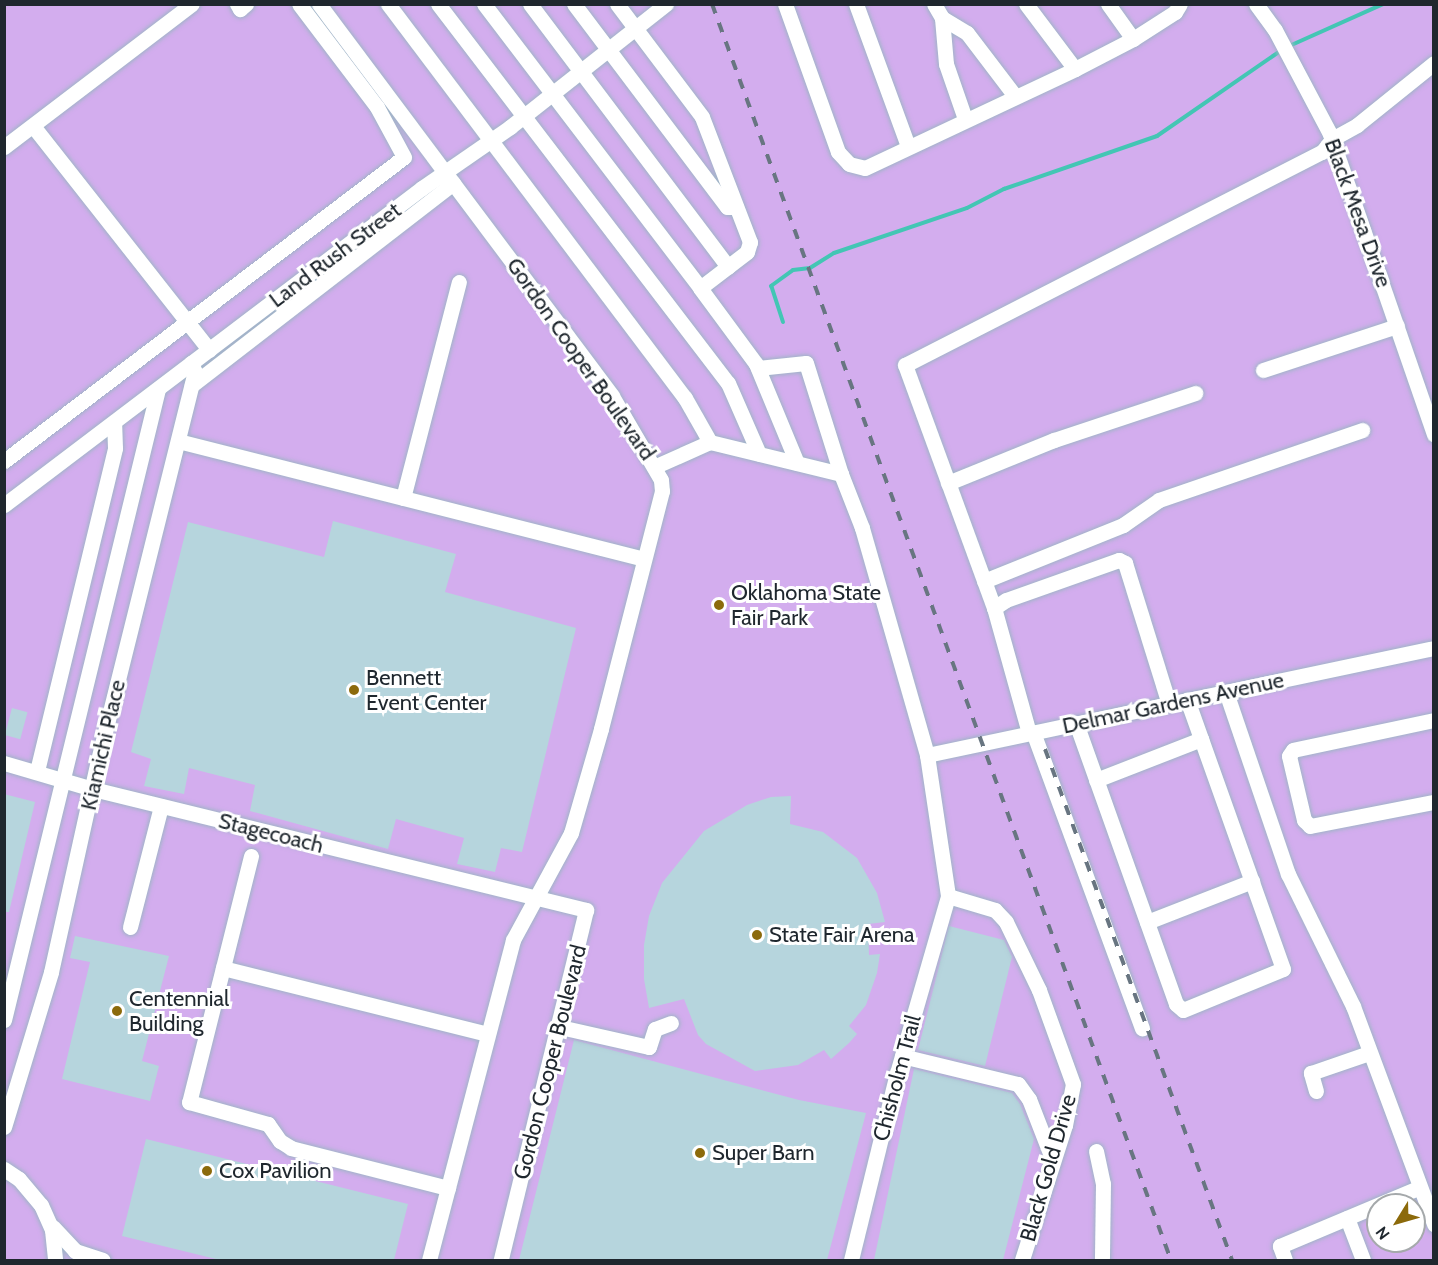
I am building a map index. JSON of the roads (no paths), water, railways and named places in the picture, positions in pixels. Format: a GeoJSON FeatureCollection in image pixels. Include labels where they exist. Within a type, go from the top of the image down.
{"type":"FeatureCollection","features":[{"type":"Feature","properties":{"kind":"street"},"geometry":{"type":"LineString","coordinates":[[4,147],[192,4]]}},
{"type":"Feature","properties":{"kind":"street"},"geometry":{"type":"LineString","coordinates":[[237,4],[240,9],[246,4]]}},
{"type":"Feature","properties":{"kind":"street"},"geometry":{"type":"LineString","coordinates":[[4,461],[188,323],[404,156],[377,107],[299,4]]}},
{"type":"Feature","properties":{"kind":"street","name":"Gordon Cooper Boulevard"},"geometry":{"type":"LineString","coordinates":[[319,4],[612,396],[657,466],[662,491],[571,833],[538,900],[513,940],[429,1260]]}},
{"type":"Feature","properties":{"kind":"street"},"geometry":{"type":"LineString","coordinates":[[388,4],[686,398],[710,442]]}},
{"type":"Feature","properties":{"kind":"street"},"geometry":{"type":"LineString","coordinates":[[438,4],[728,383],[759,454]]}},
{"type":"Feature","properties":{"kind":"street"},"geometry":{"type":"LineString","coordinates":[[484,4],[758,368],[797,464]]}},
{"type":"Feature","properties":{"kind":"street"},"geometry":{"type":"LineString","coordinates":[[530,4],[728,267]]}},
{"type":"Feature","properties":{"kind":"street"},"geometry":{"type":"LineString","coordinates":[[574,4],[726,207],[736,207]]}},
{"type":"Feature","properties":{"kind":"street"},"geometry":{"type":"LineString","coordinates":[[616,4],[702,117],[750,247],[700,288]]}},
{"type":"Feature","properties":{"kind":"street","name":"Land Rush Street"},"geometry":{"type":"LineString","coordinates":[[4,506],[191,363],[449,178],[492,140],[666,4]]}},
{"type":"Feature","properties":{"kind":"street"},"geometry":{"type":"LineString","coordinates":[[785,4],[838,152],[849,164],[865,168],[965,118],[1075,69],[1133,39],[1175,12],[1180,4]]}},
{"type":"Feature","properties":{"kind":"street"},"geometry":{"type":"LineString","coordinates":[[856,4],[908,146]]}},
{"type":"Feature","properties":{"kind":"street"},"geometry":{"type":"LineString","coordinates":[[1026,4],[1075,69]]}},
{"type":"Feature","properties":{"kind":"street"},"geometry":{"type":"LineString","coordinates":[[1108,4],[1133,39]]}},
{"type":"Feature","properties":{"kind":"street","name":"Black Mesa Drive"},"geometry":{"type":"LineString","coordinates":[[1256,4],[1275,30],[1332,139],[1434,434]]}},
{"type":"Feature","properties":{"kind":"street"},"geometry":{"type":"LineString","coordinates":[[938,11],[946,63],[965,118]]}},
{"type":"Feature","properties":{"kind":"street"},"geometry":{"type":"LineString","coordinates":[[938,11],[967,33],[1015,96]]}},
{"type":"Feature","properties":{"kind":"street"},"geometry":{"type":"LineString","coordinates":[[1142,1029],[1031,733],[994,608],[905,365],[1322,152],[1332,139],[1357,125],[1434,63]]}},
{"type":"Feature","properties":{"kind":"street"},"geometry":{"type":"LineString","coordinates":[[33,126],[209,350]]}},
{"type":"Feature","properties":{"kind":"street"},"geometry":{"type":"LineString","coordinates":[[192,385],[449,178]]}},
{"type":"Feature","properties":{"kind":"street"},"geometry":{"type":"LineString","coordinates":[[404,498],[459,282]]}},
{"type":"Feature","properties":{"kind":"street"},"geometry":{"type":"LineString","coordinates":[[1263,370],[1397,326]]}},
{"type":"Feature","properties":{"kind":"street","name":"Kiamichi Place"},"geometry":{"type":"LineString","coordinates":[[4,1127],[51,972],[93,789],[195,372],[191,363]]}},
{"type":"Feature","properties":{"kind":"street"},"geometry":{"type":"LineString","coordinates":[[758,368],[806,363],[841,474],[862,528],[932,759],[948,896]]}},
{"type":"Feature","properties":{"kind":"street","name":"Kiamichi Place"},"geometry":{"type":"LineString","coordinates":[[4,1020],[158,389]]}},
{"type":"Feature","properties":{"kind":"street"},"geometry":{"type":"LineString","coordinates":[[948,483],[1065,436],[1195,393]]}},
{"type":"Feature","properties":{"kind":"street"},"geometry":{"type":"LineString","coordinates":[[37,771],[115,448],[114,423]]}},
{"type":"Feature","properties":{"kind":"street"},"geometry":{"type":"LineString","coordinates":[[984,581],[1123,525],[1159,500],[1362,430]]}},
{"type":"Feature","properties":{"kind":"street"},"geometry":{"type":"LineString","coordinates":[[178,441],[643,559]]}},
{"type":"Feature","properties":{"kind":"street"},"geometry":{"type":"LineString","coordinates":[[657,466],[710,442],[841,474]]}},
{"type":"Feature","properties":{"kind":"street"},"geometry":{"type":"LineString","coordinates":[[994,608],[1006,600],[1123,560],[1169,704]]}},
{"type":"Feature","properties":{"kind":"street","name":"Delmar Gardens Avenue"},"geometry":{"type":"LineString","coordinates":[[932,759],[1076,723],[1434,648]]}},
{"type":"Feature","properties":{"kind":"street"},"geometry":{"type":"LineString","coordinates":[[1226,692],[1288,874],[1333,959],[1370,1053],[1418,1188],[1434,1224]]}},
{"type":"Feature","properties":{"kind":"street"},"geometry":{"type":"LineString","coordinates":[[1076,723],[1176,1004],[1183,1010],[1279,973],[1283,965],[1186,700]]}},
{"type":"Feature","properties":{"kind":"street"},"geometry":{"type":"LineString","coordinates":[[1434,720],[1293,750],[1289,756],[1304,820],[1310,826],[1434,802]]}},
{"type":"Feature","properties":{"kind":"street"},"geometry":{"type":"LineString","coordinates":[[1096,780],[1201,739]]}},
{"type":"Feature","properties":{"kind":"street","name":"Stagecoach"},"geometry":{"type":"LineString","coordinates":[[4,763],[93,789],[538,900]]}},
{"type":"Feature","properties":{"kind":"street"},"geometry":{"type":"LineString","coordinates":[[130,927],[161,806]]}},
{"type":"Feature","properties":{"kind":"street"},"geometry":{"type":"LineString","coordinates":[[251,856],[189,1102],[268,1124],[280,1142],[291,1148],[448,1188]]}},
{"type":"Feature","properties":{"kind":"street"},"geometry":{"type":"LineString","coordinates":[[1147,922],[1252,881]]}},
{"type":"Feature","properties":{"kind":"street","name":"Chisholm Trail"},"geometry":{"type":"LineString","coordinates":[[851,1260],[902,1056],[948,896]]}},
{"type":"Feature","properties":{"kind":"street","name":"Black Gold Drive"},"geometry":{"type":"LineString","coordinates":[[948,896],[1000,914],[1016,938],[1040,990],[1073,1084],[1053,1161],[1022,1260]]}},
{"type":"Feature","properties":{"kind":"street","name":"Gordon Cooper Boulevard"},"geometry":{"type":"LineString","coordinates":[[501,1260],[560,1027],[586,910],[538,900]]}},
{"type":"Feature","properties":{"kind":"street"},"geometry":{"type":"LineString","coordinates":[[223,968],[487,1034]]}},
{"type":"Feature","properties":{"kind":"street"},"geometry":{"type":"LineString","coordinates":[[560,1027],[649,1047],[655,1029],[671,1023]]}},
{"type":"Feature","properties":{"kind":"street"},"geometry":{"type":"LineString","coordinates":[[1316,1091],[1311,1073],[1370,1053]]}},
{"type":"Feature","properties":{"kind":"street"},"geometry":{"type":"LineString","coordinates":[[902,1056],[1018,1084],[1029,1099],[1053,1161]]}},
{"type":"Feature","properties":{"kind":"street"},"geometry":{"type":"LineString","coordinates":[[1096,1151],[1103,1184],[1102,1260]]}},
{"type":"Feature","properties":{"kind":"street"},"geometry":{"type":"LineString","coordinates":[[4,1156],[57,1234],[75,1251],[103,1260]]}},
{"type":"Feature","properties":{"kind":"street"},"geometry":{"type":"LineString","coordinates":[[4,1169],[19,1179]]}},
{"type":"Feature","properties":{"kind":"street"},"geometry":{"type":"LineString","coordinates":[[1285,1260],[1280,1246],[1418,1188]]}},
{"type":"Feature","properties":{"kind":"street"},"geometry":{"type":"LineString","coordinates":[[48,1218],[55,1260]]}},
{"type":"Feature","properties":{"kind":"street"},"geometry":{"type":"LineString","coordinates":[[1347,1218],[1363,1260]]}},
{"type":"Feature","properties":{"kind":"waterway"},"geometry":{"type":"LineString","coordinates":[[1287,47],[1383,4]]}},
{"type":"Feature","properties":{"kind":"waterway"},"geometry":{"type":"LineString","coordinates":[[783,322],[771,286],[793,270],[810,268],[834,253],[967,208],[1004,189],[1157,136],[1280,51]]}},
{"type":"Feature","properties":{"kind":"railway"},"geometry":{"type":"LineString","coordinates":[[712,4],[1171,1260]]}},
{"type":"Feature","properties":{"kind":"railway"},"geometry":{"type":"LineString","coordinates":[[1045,749],[1232,1260]]}},
{"type":"Feature","properties":{"kind":"place","name":"Oklahoma State Fair Park"},"geometry":{"type":"Point","coordinates":[719,605]}},
{"type":"Feature","properties":{"kind":"place","name":"Bennett Event Center"},"geometry":{"type":"Point","coordinates":[354,690]}},
{"type":"Feature","properties":{"kind":"place","name":"State Fair Arena"},"geometry":{"type":"Point","coordinates":[757,935]}},
{"type":"Feature","properties":{"kind":"place","name":"Centennial Building"},"geometry":{"type":"Point","coordinates":[117,1011]}},
{"type":"Feature","properties":{"kind":"place","name":"Super Barn"},"geometry":{"type":"Point","coordinates":[700,1153]}},
{"type":"Feature","properties":{"kind":"place","name":"Cox Pavilion"},"geometry":{"type":"Point","coordinates":[207,1171]}}]}
